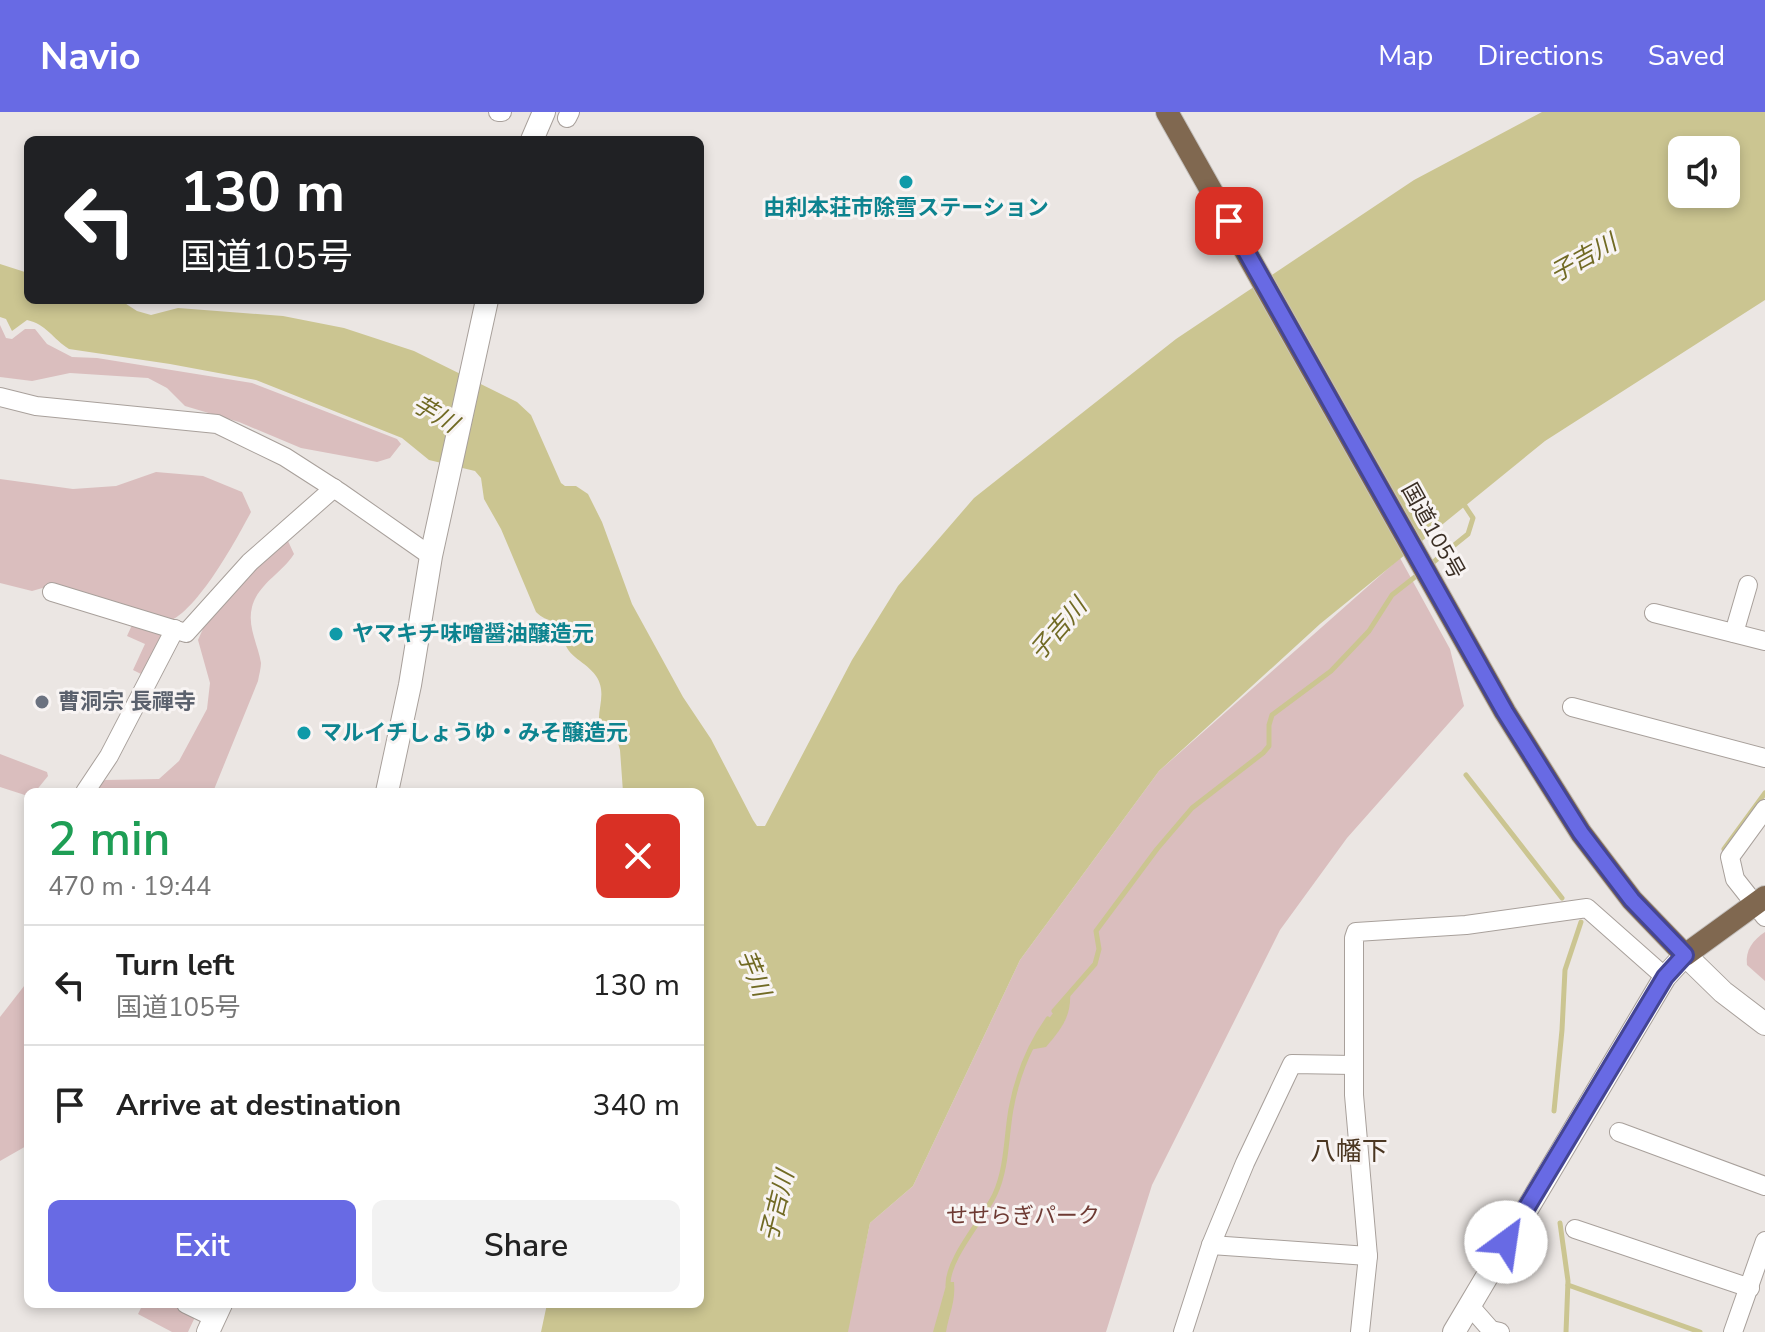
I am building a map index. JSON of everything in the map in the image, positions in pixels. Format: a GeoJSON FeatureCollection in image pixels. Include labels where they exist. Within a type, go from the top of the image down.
{"type":"FeatureCollection","features":[{"type":"Feature","properties":{"kind":"highway","name":"国道105号"},"geometry":{"type":"LineString","coordinates":[[1167,112],[1505,712],[1581,833],[1632,900],[1685,955]]}},
{"type":"Feature","properties":{"kind":"highway"},"geometry":{"type":"LineString","coordinates":[[1685,955],[1761,906]]}},
{"type":"Feature","properties":{"kind":"street"},"geometry":{"type":"LineString","coordinates":[[534,136],[544,112]]}},
{"type":"Feature","properties":{"kind":"street"},"geometry":{"type":"LineString","coordinates":[[388,788],[410,685],[431,556],[486,304]]}},
{"type":"Feature","properties":{"kind":"street"},"geometry":{"type":"LineString","coordinates":[[0,397],[36,406],[217,424],[285,457],[431,556]]}},
{"type":"Feature","properties":{"kind":"street"},"geometry":{"type":"LineString","coordinates":[[52,592],[186,633],[250,562],[334,488]]}},
{"type":"Feature","properties":{"kind":"street"},"geometry":{"type":"LineString","coordinates":[[1734,633],[1748,585]]}},
{"type":"Feature","properties":{"kind":"street"},"geometry":{"type":"LineString","coordinates":[[1654,613],[1765,641]]}},
{"type":"Feature","properties":{"kind":"street"},"geometry":{"type":"LineString","coordinates":[[88,788],[109,756],[175,629]]}},
{"type":"Feature","properties":{"kind":"street"},"geometry":{"type":"LineString","coordinates":[[1572,707],[1765,758]]}},
{"type":"Feature","properties":{"kind":"street"},"geometry":{"type":"LineString","coordinates":[[1761,906],[1735,879],[1730,857],[1765,809]]}},
{"type":"Feature","properties":{"kind":"street"},"geometry":{"type":"LineString","coordinates":[[1360,1332],[1368,1256],[1353,1065],[1356,932],[1466,925],[1587,908],[1665,977]]}},
{"type":"Feature","properties":{"kind":"street"},"geometry":{"type":"LineString","coordinates":[[1454,1332],[1665,977],[1685,955],[1723,992],[1765,1024]]}},
{"type":"Feature","properties":{"kind":"street"},"geometry":{"type":"LineString","coordinates":[[1183,1332],[1211,1245],[1245,1163],[1292,1064],[1353,1065]]}},
{"type":"Feature","properties":{"kind":"street"},"geometry":{"type":"LineString","coordinates":[[1619,1132],[1765,1186]]}},
{"type":"Feature","properties":{"kind":"street"},"geometry":{"type":"LineString","coordinates":[[1575,1229],[1750,1288]]}},
{"type":"Feature","properties":{"kind":"street"},"geometry":{"type":"LineString","coordinates":[[1733,1332],[1765,1241]]}},
{"type":"Feature","properties":{"kind":"street"},"geometry":{"type":"LineString","coordinates":[[1211,1245],[1368,1256]]}},
{"type":"Feature","properties":{"kind":"street"},"geometry":{"type":"LineString","coordinates":[[1469,1305],[1494,1331]]}},
{"type":"Feature","properties":{"kind":"street"},"geometry":{"type":"LineString","coordinates":[[194,1308],[215,1318]]}},
{"type":"Feature","properties":{"kind":"green space"},"geometry":{"type":"Polygon","coordinates":[[[0,325],[6,338],[12,339],[25,329],[35,329],[47,344],[72,357],[97,358],[252,383],[397,439],[401,444],[390,458],[377,462],[301,448],[239,422],[185,406],[167,388],[148,378],[70,373],[32,381],[0,377],[0,325]]]}},
{"type":"Feature","properties":{"kind":"green space"},"geometry":{"type":"Polygon","coordinates":[[[156,472],[203,476],[242,492],[251,512],[215,574],[180,615],[168,622],[46,587],[32,591],[0,583],[0,479],[73,489],[116,486],[156,472]]]}},
{"type":"Feature","properties":{"kind":"green space"},"geometry":{"type":"Polygon","coordinates":[[[288,541],[294,554],[259,592],[252,607],[252,628],[261,663],[258,681],[215,788],[97,788],[105,780],[159,779],[179,761],[207,709],[210,683],[198,640],[209,615],[279,544],[288,541]]]}},
{"type":"Feature","properties":{"kind":"green space","name":"せせらぎパーク"},"geometry":{"type":"Polygon","coordinates":[[[1400,558],[1450,649],[1464,706],[1347,838],[1280,930],[1152,1185],[1106,1332],[847,1332],[870,1223],[913,1186],[1020,960],[1159,771],[1400,558]]]}},
{"type":"Feature","properties":{"kind":"green space"},"geometry":{"type":"Polygon","coordinates":[[[132,625],[163,633],[143,675],[133,670],[145,644],[127,636],[132,625]]]}},
{"type":"Feature","properties":{"kind":"green space"},"geometry":{"type":"Polygon","coordinates":[[[0,754],[47,772],[48,776],[38,788],[24,788],[24,795],[0,787],[0,754]]]}},
{"type":"Feature","properties":{"kind":"green space"},"geometry":{"type":"Polygon","coordinates":[[[1765,932],[1765,981],[1747,965],[1747,955],[1757,938],[1765,932]]]}},
{"type":"Feature","properties":{"kind":"green space"},"geometry":{"type":"Polygon","coordinates":[[[24,986],[24,1147],[0,1161],[0,1017],[24,986]]]}},
{"type":"Feature","properties":{"kind":"green space"},"geometry":{"type":"Polygon","coordinates":[[[141,1308],[178,1308],[195,1317],[188,1332],[172,1332],[138,1314],[141,1308]]]}},
{"type":"Feature","properties":{"kind":"water"},"geometry":{"type":"Polygon","coordinates":[[[1542,112],[1765,112],[1765,300],[1545,441],[1320,624],[1159,771],[1020,960],[913,1186],[870,1223],[848,1332],[541,1332],[546,1308],[704,1308],[704,788],[623,788],[617,740],[606,735],[599,721],[601,695],[596,676],[569,651],[563,629],[536,612],[501,529],[484,499],[481,478],[475,471],[429,460],[402,438],[256,380],[69,349],[44,328],[27,320],[12,331],[6,319],[0,317],[0,264],[24,272],[24,304],[126,304],[151,315],[178,308],[283,316],[344,328],[414,351],[517,402],[531,415],[561,483],[576,486],[588,494],[602,522],[632,604],[683,697],[711,739],[757,826],[765,826],[852,660],[898,586],[974,498],[1176,339],[1414,180],[1542,112]]]}},
{"type":"Feature","properties":{"kind":"water"},"geometry":{"type":"Polygon","coordinates":[[[1070,990],[1068,1014],[1061,1027],[1046,1047],[1029,1050],[1034,1039],[1070,990]]]}},
{"type":"Feature","properties":{"kind":"water"},"geometry":{"type":"Polygon","coordinates":[[[947,1282],[954,1282],[954,1289],[946,1332],[933,1332],[947,1282]]]}},
{"type":"Feature","properties":{"kind":"waterway"},"geometry":{"type":"LineString","coordinates":[[1431,564],[1468,534],[1473,518],[1465,506]]}},
{"type":"Feature","properties":{"kind":"waterway"},"geometry":{"type":"LineString","coordinates":[[1054,1011],[1095,964],[1099,949],[1096,931],[1157,849],[1192,808],[1263,753],[1269,746],[1272,715],[1331,671],[1369,631],[1392,595],[1420,573]]}},
{"type":"Feature","properties":{"kind":"waterway"},"geometry":{"type":"LineString","coordinates":[[1466,775],[1562,898]]}},
{"type":"Feature","properties":{"kind":"waterway"},"geometry":{"type":"LineString","coordinates":[[1724,849],[1765,793]]}},
{"type":"Feature","properties":{"kind":"waterway"},"geometry":{"type":"LineString","coordinates":[[1554,1111],[1565,970],[1581,922]]}},
{"type":"Feature","properties":{"kind":"waterway"},"geometry":{"type":"LineString","coordinates":[[948,1286],[953,1263],[999,1184],[1017,1085],[1030,1051],[1048,1019]]}},
{"type":"Feature","properties":{"kind":"waterway"},"geometry":{"type":"LineString","coordinates":[[1560,1223],[1568,1281],[1566,1332]]}},
{"type":"Feature","properties":{"kind":"waterway"},"geometry":{"type":"LineString","coordinates":[[1568,1285],[1700,1332]]}},
{"type":"Feature","properties":{"kind":"place","name":"由利本荘市除雪ステーション"},"geometry":{"type":"Point","coordinates":[906,182]}},
{"type":"Feature","properties":{"kind":"place","name":"ヤマキチ味噌醤油醸造元"},"geometry":{"type":"Point","coordinates":[336,634]}},
{"type":"Feature","properties":{"kind":"place","name":"曹洞宗 長禪寺"},"geometry":{"type":"Point","coordinates":[42,702]}},
{"type":"Feature","properties":{"kind":"place","name":"マルイチしょうゆ・みそ醸造元"},"geometry":{"type":"Point","coordinates":[304,733]}},
{"type":"Feature","properties":{"kind":"district","name":"八幡下"},"geometry":{"type":"Point","coordinates":[1349,1151]}},
{"type":"Feature","properties":{"kind":"route"},"geometry":{"type":"LineString","coordinates":[[1229,221],[1505,712],[1581,833],[1632,900],[1685,955],[1665,977],[1506,1242]]}},
{"type":"Feature","properties":{"kind":"water label","name":"子吉川"},"geometry":{"type":"Point","coordinates":[1583,258]}},
{"type":"Feature","properties":{"kind":"water label","name":"芋川"},"geometry":{"type":"Point","coordinates":[435,414]}},
{"type":"Feature","properties":{"kind":"water label","name":"子吉川"},"geometry":{"type":"Point","coordinates":[1058,629]}},
{"type":"Feature","properties":{"kind":"water label","name":"芋川"},"geometry":{"type":"Point","coordinates":[754,973]}},
{"type":"Feature","properties":{"kind":"water label","name":"子吉川"},"geometry":{"type":"Point","coordinates":[777,1206]}}]}
